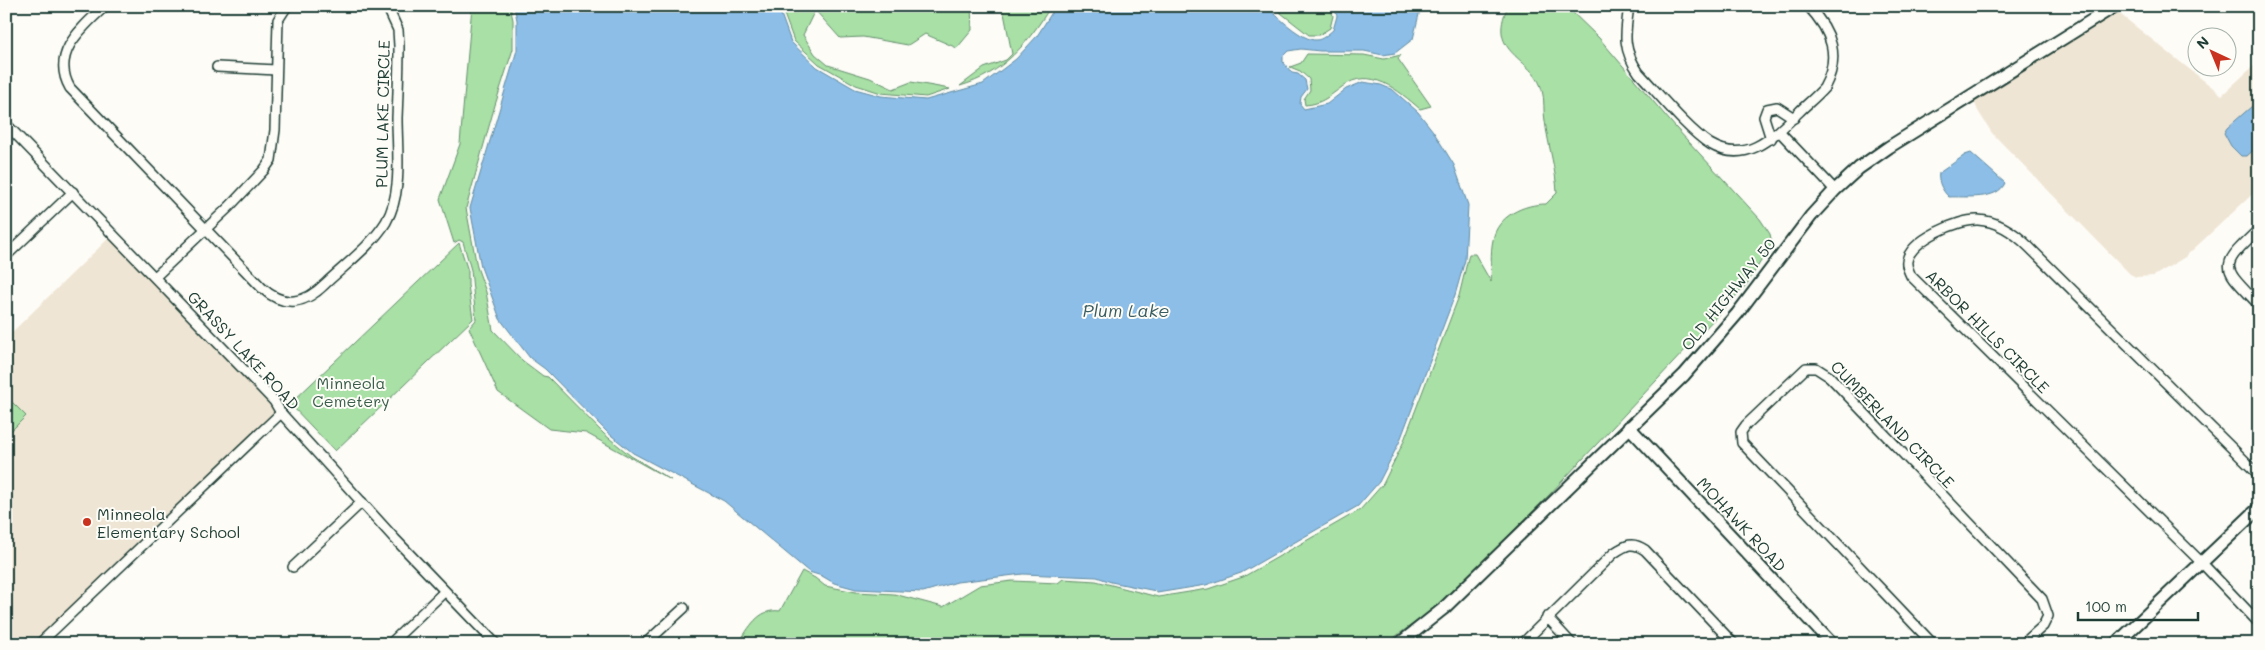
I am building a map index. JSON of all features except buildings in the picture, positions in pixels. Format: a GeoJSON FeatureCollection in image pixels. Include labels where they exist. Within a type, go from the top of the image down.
{"type":"FeatureCollection","features":[{"type":"Feature","properties":{"kind":"main road","name":"OLD HIGHWAY 50"},"geometry":{"type":"LineString","coordinates":[[1399,644],[1443,609],[1684,375],[1715,341],[1794,238],[1835,190],[1859,168],[1889,147],[2114,6]]}},
{"type":"Feature","properties":{"kind":"main road","name":"MOHAWK ROAD"},"geometry":{"type":"LineString","coordinates":[[1629,427],[1832,644]]}},
{"type":"Feature","properties":{"kind":"main road"},"geometry":{"type":"LineString","coordinates":[[2116,644],[2259,508]]}},
{"type":"Feature","properties":{"kind":"street","name":"PLUM LAKE CIRCLE"},"geometry":{"type":"LineString","coordinates":[[105,6],[77,34],[65,53],[63,64],[65,79],[81,101],[270,296],[292,301],[301,300],[315,293],[381,229],[392,208],[396,184],[400,46],[398,30],[387,6]]}},
{"type":"Feature","properties":{"kind":"street"},"geometry":{"type":"LineString","coordinates":[[155,277],[206,230],[264,170],[270,160],[274,130],[278,20],[287,6]]}},
{"type":"Feature","properties":{"kind":"street"},"geometry":{"type":"LineString","coordinates":[[1629,6],[1625,36],[1630,61],[1639,73],[1702,138],[1720,149],[1739,151],[1757,147],[1771,139],[1824,88],[1833,66],[1833,51],[1830,36],[1808,6]]}},
{"type":"Feature","properties":{"kind":"street"},"geometry":{"type":"LineString","coordinates":[[217,67],[276,70]]}},
{"type":"Feature","properties":{"kind":"street"},"geometry":{"type":"LineString","coordinates":[[1771,139],[1764,117],[1767,109],[1777,107],[1794,118]]}},
{"type":"Feature","properties":{"kind":"street","name":"GRASSY LAKE ROAD"},"geometry":{"type":"LineString","coordinates":[[6,124],[274,401],[282,413],[444,592],[496,644]]}},
{"type":"Feature","properties":{"kind":"street"},"geometry":{"type":"LineString","coordinates":[[1780,132],[1835,190]]}},
{"type":"Feature","properties":{"kind":"street"},"geometry":{"type":"LineString","coordinates":[[6,256],[73,192]]}},
{"type":"Feature","properties":{"kind":"street","name":"ARBOR HILLS CIRCLE"},"geometry":{"type":"LineString","coordinates":[[2259,475],[2030,247],[2014,234],[1995,224],[1981,220],[1960,222],[1935,233],[1920,244],[1908,257],[1907,266],[1912,276],[2201,562],[2259,623]]}},
{"type":"Feature","properties":{"kind":"street"},"geometry":{"type":"LineString","coordinates":[[2259,230],[2234,253],[2229,266],[2232,277],[2259,305]]}},
{"type":"Feature","properties":{"kind":"street","name":"CUMBERLAND CIRCLE"},"geometry":{"type":"LineString","coordinates":[[1933,644],[1742,443],[1741,432],[1746,425],[1806,368],[1816,368],[1830,377],[2042,599],[2048,616],[2034,640],[2023,644]]}},
{"type":"Feature","properties":{"kind":"street"},"geometry":{"type":"LineString","coordinates":[[39,644],[282,413]]}},
{"type":"Feature","properties":{"kind":"street"},"geometry":{"type":"LineString","coordinates":[[293,567],[362,502]]}},
{"type":"Feature","properties":{"kind":"street"},"geometry":{"type":"LineString","coordinates":[[1522,644],[1547,617],[1614,553],[1625,545],[1634,544],[1646,550],[1734,644]]}},
{"type":"Feature","properties":{"kind":"street"},"geometry":{"type":"LineString","coordinates":[[390,644],[444,592]]}},
{"type":"Feature","properties":{"kind":"street"},"geometry":{"type":"LineString","coordinates":[[645,644],[684,608]]}},
{"type":"Feature","properties":{"kind":"street"},"geometry":{"type":"LineString","coordinates":[[1547,617],[1572,644]]}},
{"type":"Feature","properties":{"kind":"shaded area"},"geometry":{"type":"Polygon","coordinates":[[[2116,11],[2188,68],[2188,78],[2201,78],[2222,95],[2259,61],[2259,188],[2185,257],[2154,276],[2136,277],[2130,274],[1992,133],[1974,101],[2116,11]]]}},
{"type":"Feature","properties":{"kind":"shaded area","name":"Minneola Elementary School"},"geometry":{"type":"Polygon","coordinates":[[[113,234],[281,413],[39,644],[6,644],[6,338],[113,234]]]}},
{"type":"Feature","properties":{"kind":"green space"},"geometry":{"type":"Polygon","coordinates":[[[472,6],[510,6],[513,20],[513,49],[466,208],[477,267],[486,292],[493,330],[523,361],[543,376],[548,377],[604,434],[631,456],[671,480],[586,433],[549,429],[498,392],[469,328],[476,320],[471,270],[463,242],[459,240],[454,243],[440,199],[460,144],[472,6]]]}},
{"type":"Feature","properties":{"kind":"green space"},"geometry":{"type":"Polygon","coordinates":[[[781,6],[971,6],[972,30],[957,48],[925,34],[908,45],[863,37],[840,38],[815,10],[803,35],[815,54],[828,65],[870,78],[893,89],[911,82],[950,89],[926,97],[881,93],[856,85],[819,64],[794,41],[781,6]]]}},
{"type":"Feature","properties":{"kind":"green space"},"geometry":{"type":"Polygon","coordinates":[[[999,6],[1051,6],[1033,32],[1002,65],[975,81],[960,86],[984,68],[1006,60],[1012,54],[1004,13],[999,6]]]}},
{"type":"Feature","properties":{"kind":"green space"},"geometry":{"type":"Polygon","coordinates":[[[1272,6],[1330,6],[1333,16],[1330,28],[1319,35],[1309,35],[1272,6]]]}},
{"type":"Feature","properties":{"kind":"green space"},"geometry":{"type":"Polygon","coordinates":[[[1508,6],[1566,6],[1599,38],[1676,128],[1760,219],[1770,234],[1772,243],[1747,284],[1550,494],[1438,606],[1385,644],[738,644],[750,626],[760,616],[772,611],[780,611],[802,571],[825,586],[856,592],[894,594],[943,607],[980,585],[1012,581],[1058,583],[1063,579],[1096,581],[1158,597],[1208,589],[1243,577],[1360,510],[1383,484],[1403,443],[1459,296],[1469,254],[1475,254],[1491,282],[1492,245],[1500,224],[1521,209],[1546,204],[1557,193],[1544,117],[1542,90],[1530,69],[1506,45],[1502,35],[1502,22],[1508,6]]]}},
{"type":"Feature","properties":{"kind":"green space"},"geometry":{"type":"Polygon","coordinates":[[[1307,54],[1364,55],[1384,59],[1401,55],[1398,59],[1431,106],[1420,109],[1384,83],[1363,79],[1353,81],[1321,101],[1305,105],[1304,99],[1310,90],[1309,79],[1300,71],[1290,67],[1301,63],[1307,54]]]}},
{"type":"Feature","properties":{"kind":"green space","name":"Minneola Cemetery"},"geometry":{"type":"Polygon","coordinates":[[[459,243],[468,271],[473,319],[335,451],[290,404],[459,243]]]}},
{"type":"Feature","properties":{"kind":"green space"},"geometry":{"type":"Polygon","coordinates":[[[6,396],[26,416],[6,436],[6,396]]]}},
{"type":"Feature","properties":{"kind":"water","name":"Plum Lake"},"geometry":{"type":"Polygon","coordinates":[[[514,6],[778,6],[791,42],[817,67],[855,89],[881,96],[926,100],[983,84],[1016,59],[1037,36],[1056,6],[1267,6],[1304,37],[1318,40],[1333,30],[1337,16],[1334,6],[1421,6],[1413,39],[1395,53],[1383,55],[1364,51],[1301,49],[1288,51],[1283,56],[1283,62],[1292,73],[1298,74],[1305,80],[1307,89],[1301,97],[1300,104],[1304,109],[1327,104],[1346,89],[1363,82],[1381,85],[1393,90],[1418,112],[1433,131],[1454,165],[1468,205],[1465,260],[1455,295],[1399,443],[1379,482],[1358,506],[1241,573],[1206,585],[1157,593],[1156,591],[1111,582],[1097,577],[1023,574],[957,582],[923,592],[856,589],[834,583],[822,576],[809,572],[724,501],[633,453],[607,432],[545,369],[530,358],[500,319],[481,267],[470,208],[517,50],[517,20],[514,6]]]}},
{"type":"Feature","properties":{"kind":"water"},"geometry":{"type":"Polygon","coordinates":[[[2259,100],[2259,145],[2247,156],[2241,156],[2231,146],[2224,133],[2227,128],[2259,100]]]}},
{"type":"Feature","properties":{"kind":"water"},"geometry":{"type":"Polygon","coordinates":[[[1971,153],[2005,183],[2001,189],[1988,195],[1949,197],[1941,186],[1939,173],[1971,153]]]}},
{"type":"Feature","properties":{"kind":"place","name":"Minneola Elementary School"},"geometry":{"type":"Point","coordinates":[87,522]}}]}
